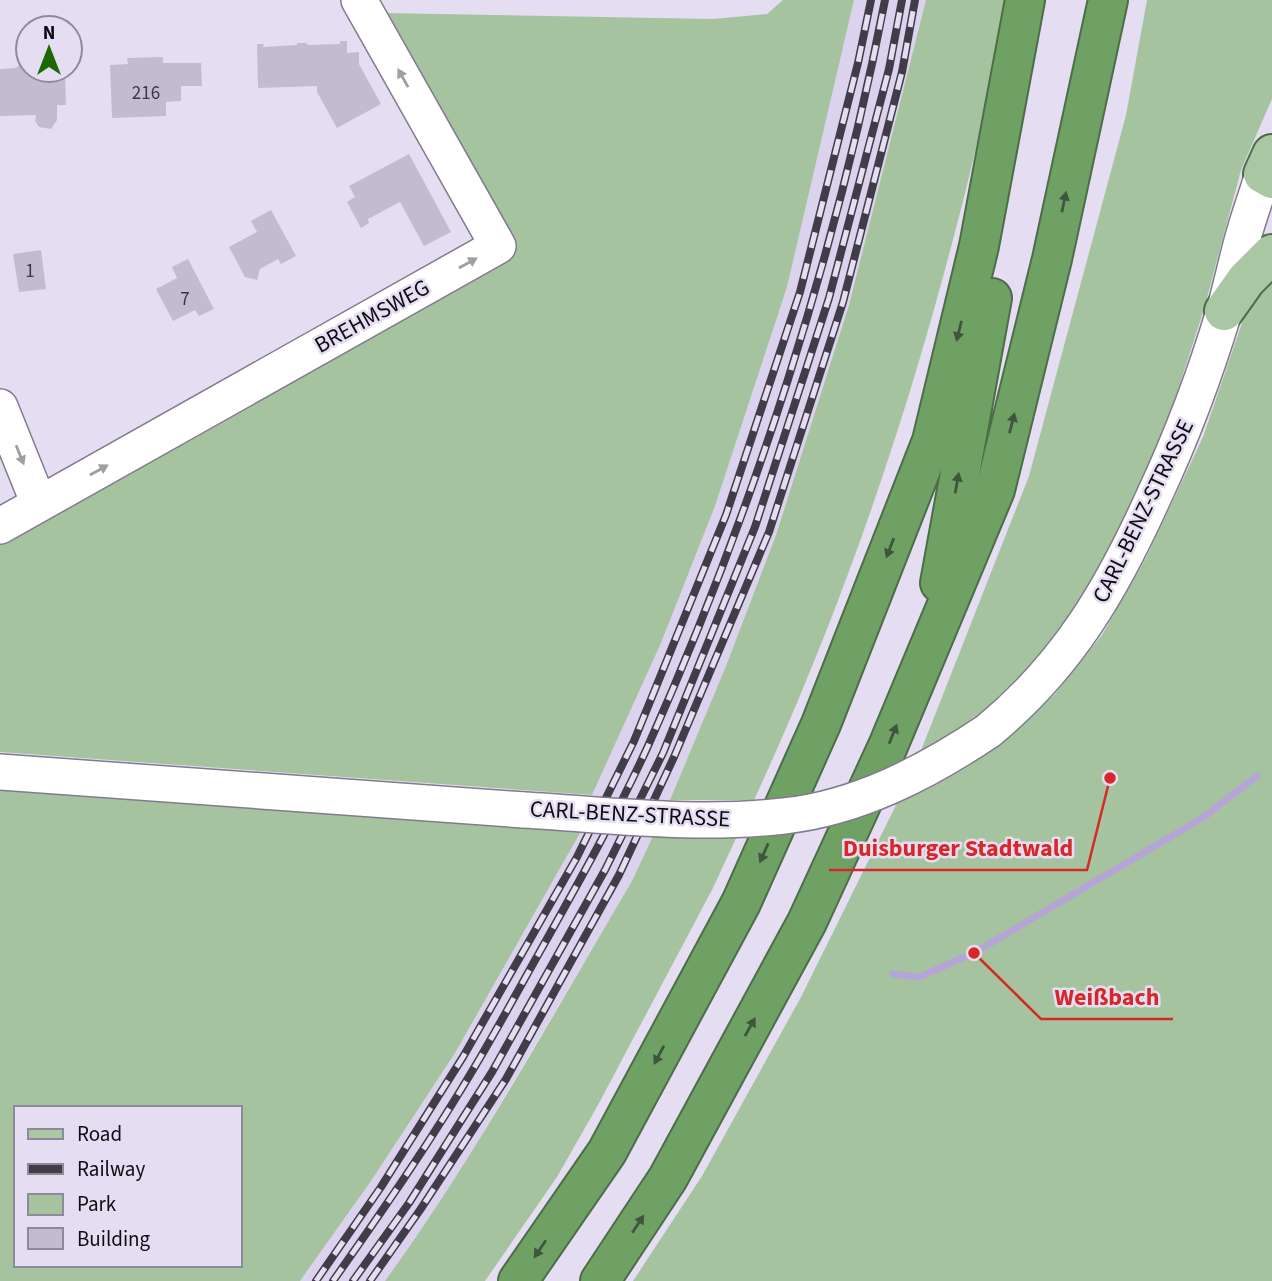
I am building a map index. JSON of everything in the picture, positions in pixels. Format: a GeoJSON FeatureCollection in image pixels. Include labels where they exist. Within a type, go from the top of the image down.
{"type":"FeatureCollection","features":[{"type":"Feature","properties":{"kind":"highway"},"geometry":{"type":"LineString","coordinates":[[518,1281],[607,1152],[741,903],[827,711],[932,442],[979,246],[1025,0]]}},
{"type":"Feature","properties":{"kind":"highway"},"geometry":{"type":"LineString","coordinates":[[929,647],[1016,170],[1052,0]]}},
{"type":"Feature","properties":{"kind":"highway"},"geometry":{"type":"LineString","coordinates":[[600,1281],[668,1178],[807,922],[888,746],[995,490],[1052,259],[1108,0]]}},
{"type":"Feature","properties":{"kind":"main road"},"geometry":{"type":"LineString","coordinates":[[1224,311],[1246,279],[1272,254]]}},
{"type":"Feature","properties":{"kind":"street","name":"BREHMSWEG"},"geometry":{"type":"LineString","coordinates":[[0,526],[498,246],[359,0]]}},
{"type":"Feature","properties":{"kind":"street","name":"CARL-BENZ-STRASSE"},"geometry":{"type":"LineString","coordinates":[[0,772],[658,820],[730,821],[786,816],[830,807],[876,793],[938,763],[988,731],[1014,709],[1048,675],[1084,629],[1108,591],[1186,425],[1224,311],[1241,242],[1269,169]]}},
{"type":"Feature","properties":{"kind":"street"},"geometry":{"type":"LineString","coordinates":[[0,407],[39,503]]}},
{"type":"Feature","properties":{"kind":"shaded area"},"geometry":{"type":"Polygon","coordinates":[[[854,0],[926,0],[849,305],[776,534],[726,666],[670,800],[632,881],[477,1143],[432,1217],[385,1281],[300,1281],[371,1181],[455,1053],[584,826],[592,795],[661,643],[715,506],[787,287],[854,0]]]}},
{"type":"Feature","properties":{"kind":"green space"},"geometry":{"type":"Polygon","coordinates":[[[783,0],[854,0],[787,287],[715,506],[661,643],[592,795],[0,752],[0,543],[516,253],[383,13],[713,19],[767,14],[783,0]]]}},
{"type":"Feature","properties":{"kind":"green space"},"geometry":{"type":"Polygon","coordinates":[[[926,0],[1005,0],[969,178],[902,416],[834,610],[754,800],[670,800],[726,666],[776,535],[849,305],[926,0]]]}},
{"type":"Feature","properties":{"kind":"green space"},"geometry":{"type":"Polygon","coordinates":[[[1147,0],[1272,0],[1272,99],[1241,170],[1204,309],[1167,424],[1093,581],[1066,624],[1007,693],[920,753],[1029,476],[1126,115],[1147,0]]]}},
{"type":"Feature","properties":{"kind":"green space"},"geometry":{"type":"Polygon","coordinates":[[[1272,269],[1272,1281],[633,1281],[702,1176],[801,997],[897,803],[964,769],[997,745],[1054,695],[1102,635],[1146,558],[1203,437],[1253,291],[1272,269]]]}},
{"type":"Feature","properties":{"kind":"green space"},"geometry":{"type":"Polygon","coordinates":[[[0,785],[584,826],[455,1053],[371,1181],[300,1281],[0,1281],[0,785]]]}},
{"type":"Feature","properties":{"kind":"green space"},"geometry":{"type":"Polygon","coordinates":[[[653,836],[737,836],[713,888],[557,1177],[485,1281],[385,1281],[451,1184],[513,1084],[632,881],[653,836]]]}},
{"type":"Feature","properties":{"kind":"building"},"geometry":{"type":"Polygon","coordinates":[[[340,41],[347,41],[347,53],[359,52],[359,64],[381,104],[337,128],[317,92],[317,86],[258,88],[257,44],[264,44],[263,47],[297,43],[340,44],[340,41]]]}},
{"type":"Feature","properties":{"kind":"building"},"geometry":{"type":"Polygon","coordinates":[[[163,57],[163,63],[201,63],[202,86],[181,86],[181,101],[166,102],[166,116],[112,118],[110,65],[128,64],[127,58],[163,57]]]}},
{"type":"Feature","properties":{"kind":"building"},"geometry":{"type":"Polygon","coordinates":[[[14,68],[14,84],[65,84],[66,105],[57,105],[57,120],[51,129],[39,127],[35,121],[36,115],[0,116],[0,69],[14,68]]]}},
{"type":"Feature","properties":{"kind":"building"},"geometry":{"type":"Polygon","coordinates":[[[409,154],[451,232],[424,246],[400,202],[368,219],[369,223],[361,228],[347,202],[355,197],[349,186],[409,154]]]}},
{"type":"Feature","properties":{"kind":"building"},"geometry":{"type":"Polygon","coordinates":[[[271,210],[296,256],[281,264],[278,259],[260,269],[257,280],[245,277],[229,247],[257,232],[251,221],[271,210]]]}},
{"type":"Feature","properties":{"kind":"building"},"geometry":{"type":"Polygon","coordinates":[[[41,250],[46,289],[19,292],[13,254],[41,250]]]}},
{"type":"Feature","properties":{"kind":"building"},"geometry":{"type":"Polygon","coordinates":[[[188,259],[214,309],[199,316],[195,310],[173,321],[156,289],[177,278],[172,267],[188,259]]]}},
{"type":"Feature","properties":{"kind":"waterway"},"geometry":{"type":"LineString","coordinates":[[893,974],[919,977],[974,953],[1204,817],[1257,776]]}},
{"type":"Feature","properties":{"kind":"railway"},"geometry":{"type":"LineString","coordinates":[[316,1281],[381,1187],[463,1057],[577,857],[634,741],[726,515],[800,292],[858,63],[871,0]]}},
{"type":"Feature","properties":{"kind":"railway"},"geometry":{"type":"LineString","coordinates":[[333,1281],[389,1201],[477,1063],[624,797],[687,656],[757,473],[788,380],[842,191],[885,0]]}},
{"type":"Feature","properties":{"kind":"railway"},"geometry":{"type":"LineString","coordinates":[[353,1281],[409,1203],[492,1072],[605,870],[663,753],[755,527],[829,298],[889,69],[902,0]]}},
{"type":"Feature","properties":{"kind":"railway"},"geometry":{"type":"LineString","coordinates":[[370,1281],[506,1079],[619,875],[674,757],[769,532],[843,302],[902,72],[915,0]]}},
{"type":"Feature","properties":{"kind":"place","name":"Duisburger Stadtwald"},"geometry":{"type":"Point","coordinates":[1110,778]}},
{"type":"Feature","properties":{"kind":"place","name":"Weißbach"},"geometry":{"type":"Point","coordinates":[974,953]}}]}
